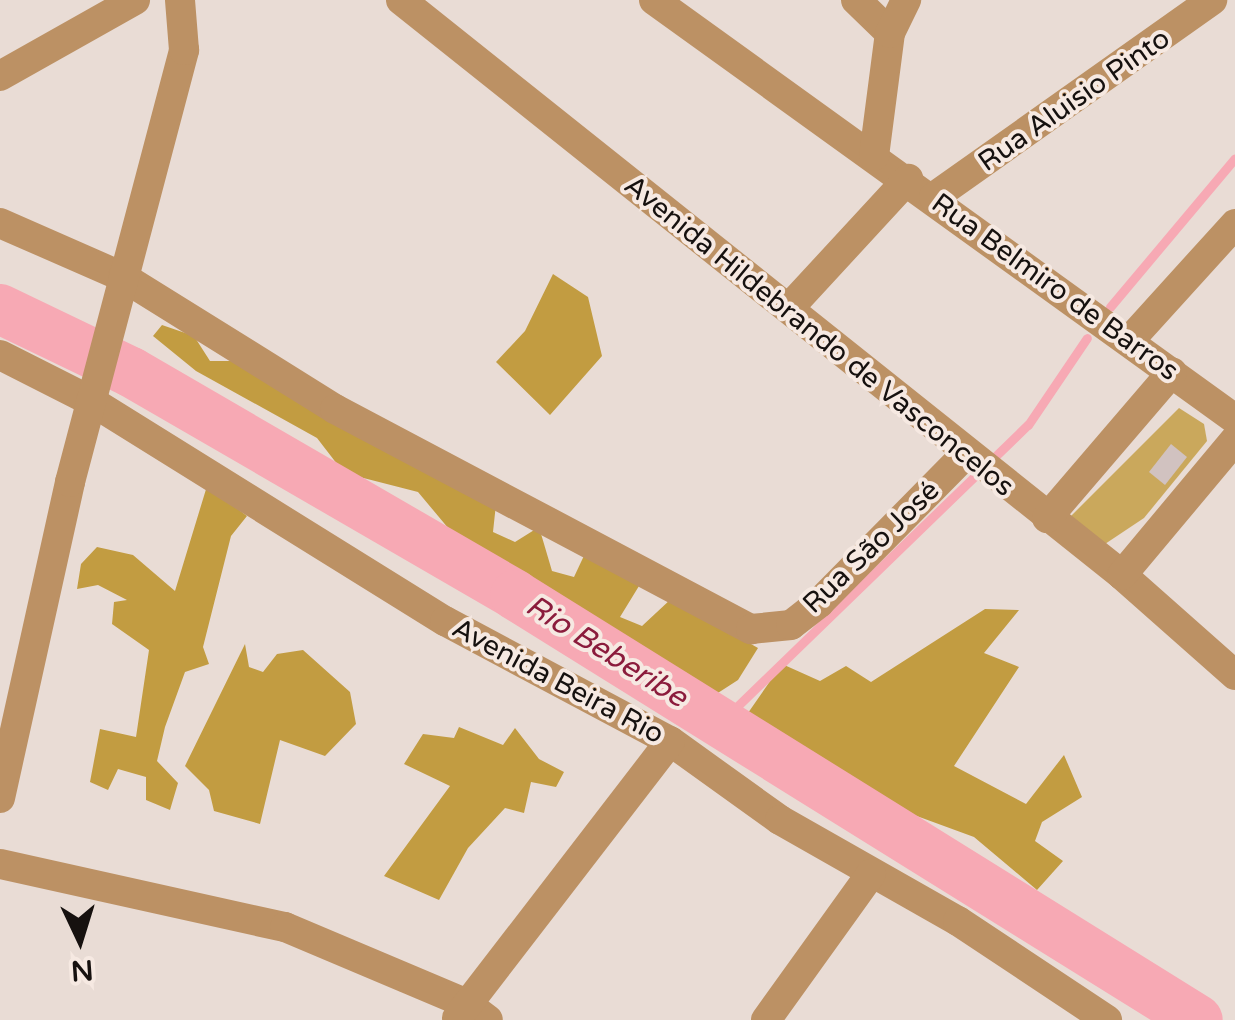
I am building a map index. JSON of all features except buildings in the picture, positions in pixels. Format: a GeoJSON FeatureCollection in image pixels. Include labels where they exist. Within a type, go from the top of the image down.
{"type":"FeatureCollection","features":[{"type":"Feature","properties":{"kind":"street"},"geometry":{"type":"LineString","coordinates":[[0,76],[135,0]]}},
{"type":"Feature","properties":{"kind":"street"},"geometry":{"type":"LineString","coordinates":[[0,798],[95,390],[184,50],[180,0]]}},
{"type":"Feature","properties":{"kind":"street","name":"Avenida Hildebrando de Vasconcelos"},"geometry":{"type":"LineString","coordinates":[[401,0],[789,308],[977,464],[1122,575],[1235,675]]}},
{"type":"Feature","properties":{"kind":"street","name":"Rua Belmiro de Barros"},"geometry":{"type":"LineString","coordinates":[[654,0],[934,196],[1235,420]]}},
{"type":"Feature","properties":{"kind":"street"},"geometry":{"type":"LineString","coordinates":[[856,0],[890,33]]}},
{"type":"Feature","properties":{"kind":"street"},"geometry":{"type":"LineString","coordinates":[[874,156],[890,33],[906,0]]}},
{"type":"Feature","properties":{"kind":"street","name":"Rua Aluisio Pinto"},"geometry":{"type":"LineString","coordinates":[[934,196],[1212,0]]}},
{"type":"Feature","properties":{"kind":"street"},"geometry":{"type":"LineString","coordinates":[[789,308],[908,179]]}},
{"type":"Feature","properties":{"kind":"street"},"geometry":{"type":"LineString","coordinates":[[0,223],[121,291]]}},
{"type":"Feature","properties":{"kind":"street"},"geometry":{"type":"LineString","coordinates":[[1129,341],[1235,224]]}},
{"type":"Feature","properties":{"kind":"street","name":"Rua São José"},"geometry":{"type":"LineString","coordinates":[[121,291],[730,622],[772,631],[819,603],[977,464]]}},
{"type":"Feature","properties":{"kind":"street","name":"Avenida Beira Rio"},"geometry":{"type":"LineString","coordinates":[[0,355],[95,390],[445,621],[670,741],[1086,1014]]}},
{"type":"Feature","properties":{"kind":"street"},"geometry":{"type":"LineString","coordinates":[[1047,518],[1172,372]]}},
{"type":"Feature","properties":{"kind":"street"},"geometry":{"type":"LineString","coordinates":[[1122,575],[1235,440]]}},
{"type":"Feature","properties":{"kind":"street"},"geometry":{"type":"LineString","coordinates":[[0,864],[285,927],[470,1015],[670,741]]}},
{"type":"Feature","properties":{"kind":"street"},"geometry":{"type":"LineString","coordinates":[[766,1020],[871,874]]}},
{"type":"Feature","properties":{"kind":"shaded area"},"geometry":{"type":"Polygon","coordinates":[[[553,274],[588,297],[602,356],[550,415],[496,362],[525,331],[553,274]]]}},
{"type":"Feature","properties":{"kind":"shaded area"},"geometry":{"type":"Polygon","coordinates":[[[162,325],[194,336],[210,361],[240,361],[496,504],[493,532],[515,542],[539,527],[552,571],[574,577],[589,545],[639,586],[620,617],[642,626],[671,599],[758,648],[738,680],[707,700],[459,541],[418,492],[344,473],[317,438],[196,371],[153,336],[162,325]]]}},
{"type":"Feature","properties":{"kind":"shaded area"},"geometry":{"type":"Polygon","coordinates":[[[1179,408],[1204,424],[1207,441],[1144,518],[1102,546],[1070,517],[1179,408]]]}},
{"type":"Feature","properties":{"kind":"shaded area"},"geometry":{"type":"Polygon","coordinates":[[[207,486],[247,516],[231,536],[203,647],[209,664],[185,672],[165,727],[157,761],[178,783],[170,810],[146,800],[146,777],[118,769],[108,790],[90,782],[100,729],[136,737],[149,650],[112,624],[114,602],[127,600],[98,585],[77,589],[81,564],[97,547],[133,555],[175,591],[207,486]]]}},
{"type":"Feature","properties":{"kind":"shaded area"},"geometry":{"type":"Polygon","coordinates":[[[985,609],[1019,610],[984,653],[1019,667],[954,766],[1026,804],[1064,755],[1082,797],[1042,822],[1035,841],[1063,861],[1037,890],[974,837],[884,804],[741,723],[782,664],[820,681],[846,666],[871,682],[985,609]]]}},
{"type":"Feature","properties":{"kind":"shaded area"},"geometry":{"type":"Polygon","coordinates":[[[245,644],[249,667],[263,672],[277,654],[303,650],[350,692],[356,724],[325,756],[280,740],[260,824],[214,811],[209,790],[185,766],[245,644]]]}},
{"type":"Feature","properties":{"kind":"shaded area"},"geometry":{"type":"Polygon","coordinates":[[[459,727],[503,745],[515,728],[539,759],[564,772],[556,787],[531,782],[524,813],[505,808],[468,848],[439,900],[384,876],[450,786],[404,764],[423,734],[454,738],[459,727]]]}},
{"type":"Feature","properties":{"kind":"waterway"},"geometry":{"type":"LineString","coordinates":[[1110,307],[1235,158]]}},
{"type":"Feature","properties":{"kind":"waterway","name":"Rio Beberibe"},"geometry":{"type":"LineString","coordinates":[[0,309],[131,372],[515,595],[1198,1020]]}},
{"type":"Feature","properties":{"kind":"waterway"},"geometry":{"type":"LineString","coordinates":[[721,722],[1028,425],[1087,338]]}}]}
